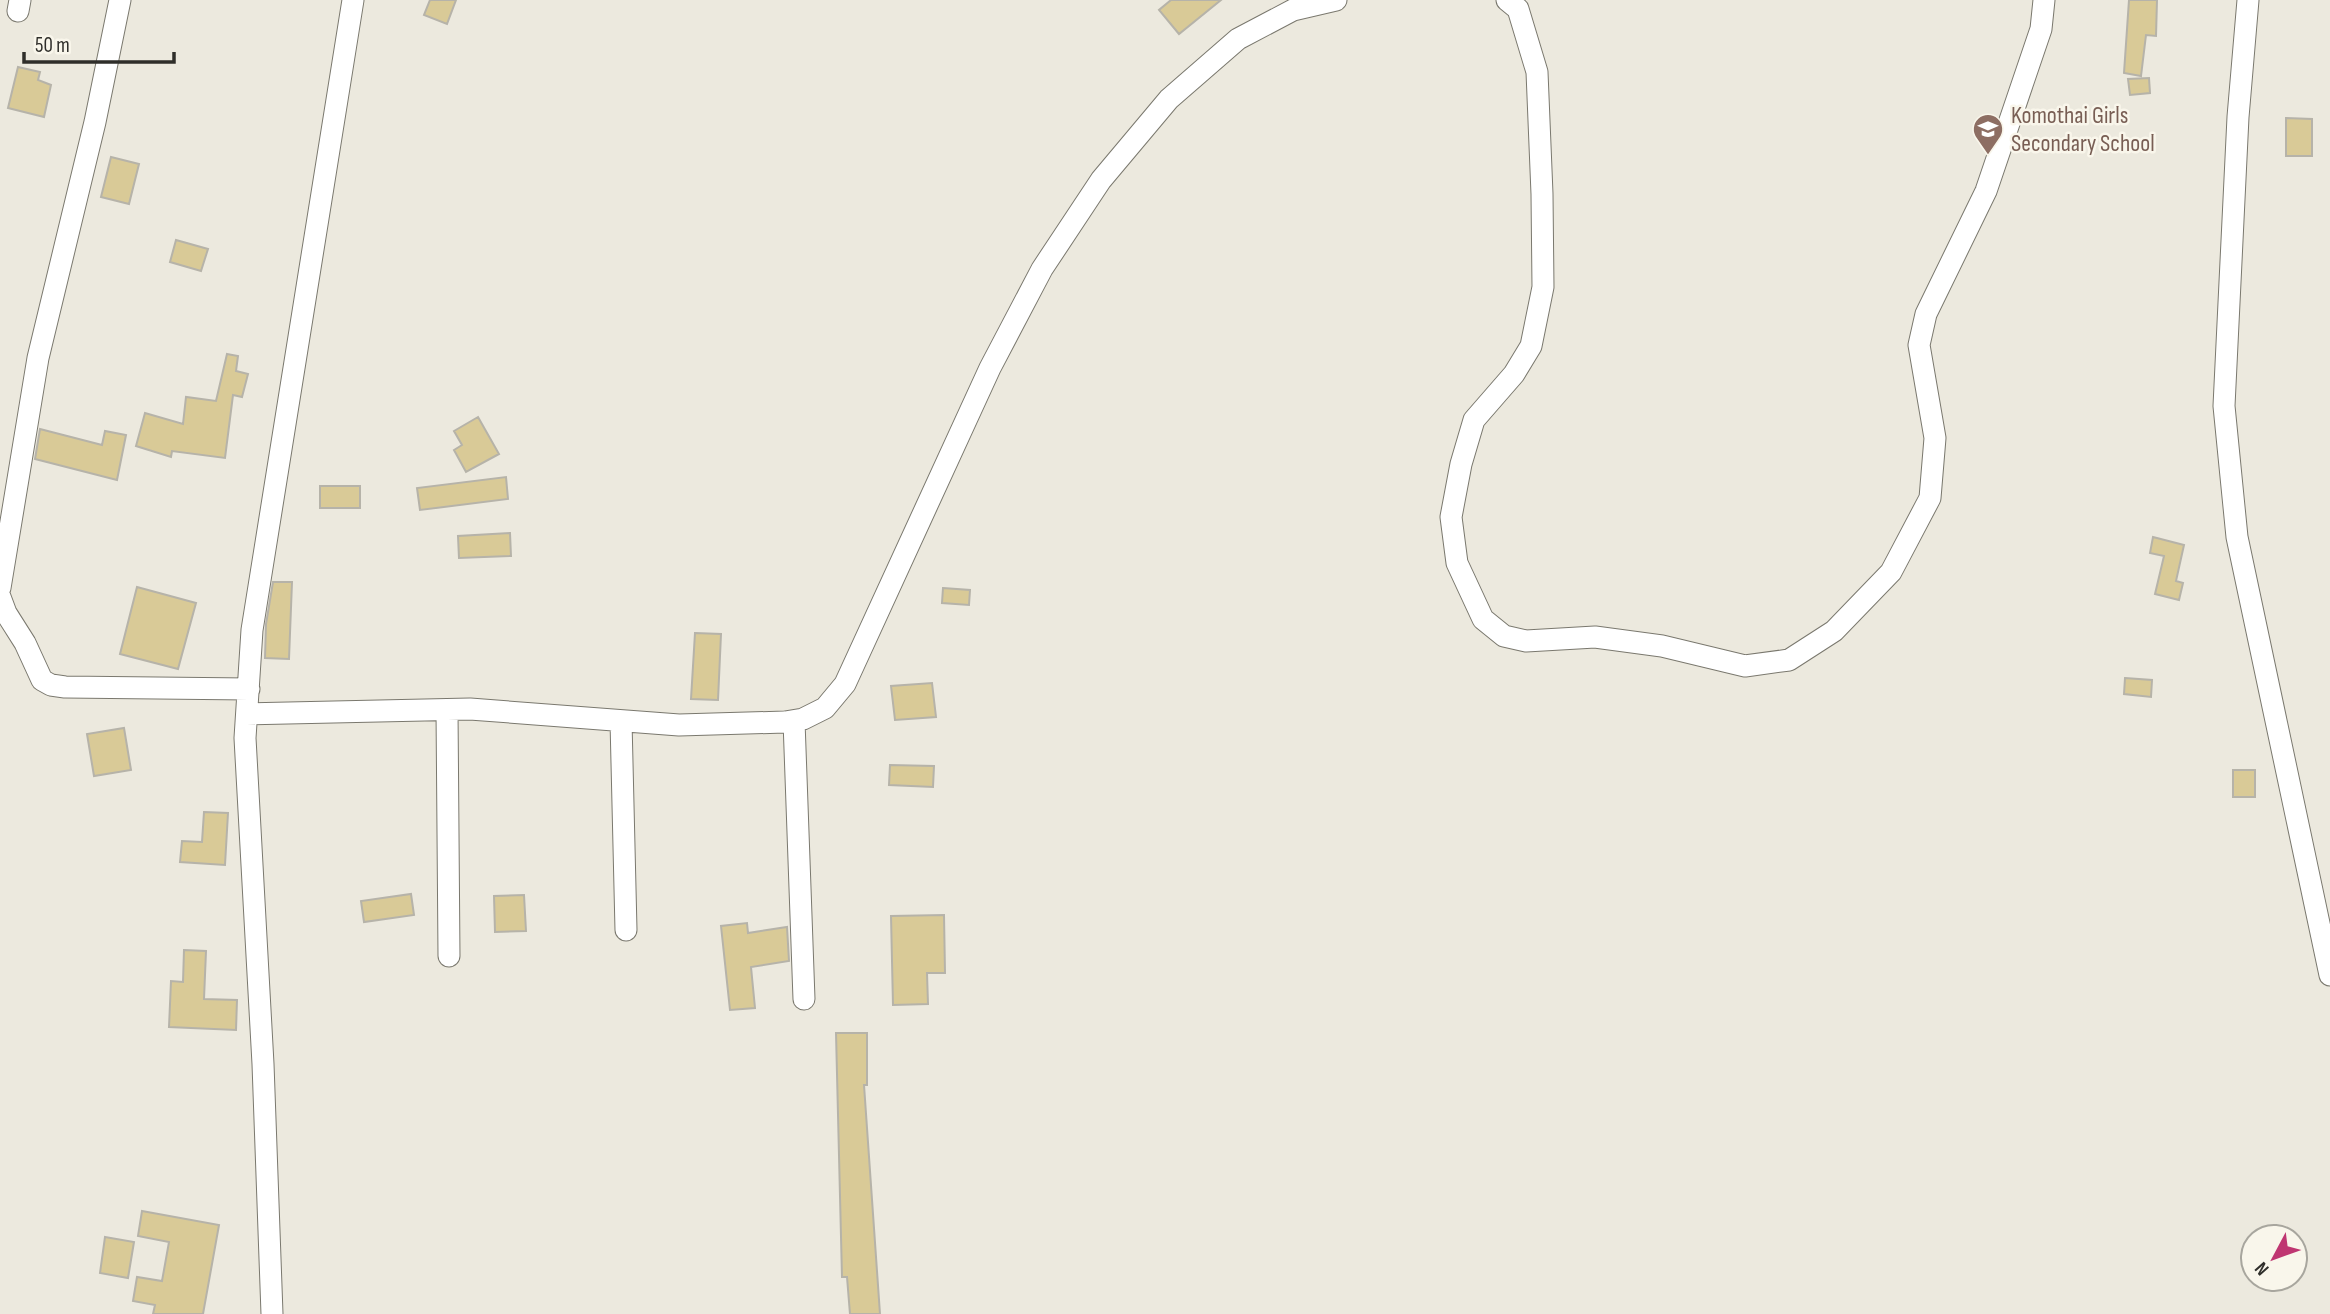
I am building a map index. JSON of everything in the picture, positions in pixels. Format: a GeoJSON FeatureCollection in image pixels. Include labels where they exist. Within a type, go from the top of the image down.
{"type":"FeatureCollection","features":[{"type":"Feature","properties":{"kind":"street"},"geometry":{"type":"LineString","coordinates":[[0,588],[38,358],[95,122],[120,0]]}},
{"type":"Feature","properties":{"kind":"street"},"geometry":{"type":"LineString","coordinates":[[272,1314],[264,1064],[245,738],[248,689],[253,630],[353,0]]}},
{"type":"Feature","properties":{"kind":"street"},"geometry":{"type":"LineString","coordinates":[[247,714],[470,709],[679,725],[794,721],[825,708],[845,684],[990,368],[1042,269],[1101,180],[1168,99],[1238,39],[1293,10],[1336,0]]}},
{"type":"Feature","properties":{"kind":"street"},"geometry":{"type":"LineString","coordinates":[[1507,0],[1518,9],[1537,72],[1543,287],[1531,346],[1514,374],[1474,419],[1461,464],[1451,517],[1457,563],[1483,619],[1504,636],[1526,641],[1595,637],[1662,646],[1745,666],[1789,660],[1834,631],[1891,572],[1930,498],[1935,438],[1919,345],[1926,314],[1986,191],[2041,29],[2044,0]]}},
{"type":"Feature","properties":{"kind":"street"},"geometry":{"type":"LineString","coordinates":[[2248,0],[2238,117],[2224,406],[2237,537],[2330,975]]}},
{"type":"Feature","properties":{"kind":"street"},"geometry":{"type":"LineString","coordinates":[[0,597],[43,680],[51,685],[65,688],[248,689]]}},
{"type":"Feature","properties":{"kind":"street"},"geometry":{"type":"LineString","coordinates":[[447,710],[449,956]]}},
{"type":"Feature","properties":{"kind":"street"},"geometry":{"type":"LineString","coordinates":[[621,721],[626,930]]}},
{"type":"Feature","properties":{"kind":"street"},"geometry":{"type":"LineString","coordinates":[[794,721],[804,999]]}},
{"type":"Feature","properties":{"kind":"building"},"geometry":{"type":"Polygon","coordinates":[[[430,0],[456,0],[447,24],[424,15],[430,0]]]}},
{"type":"Feature","properties":{"kind":"building"},"geometry":{"type":"Polygon","coordinates":[[[1171,0],[1221,0],[1179,34],[1159,10],[1171,0]]]}},
{"type":"Feature","properties":{"kind":"building"},"geometry":{"type":"Polygon","coordinates":[[[2129,0],[2157,0],[2156,36],[2146,35],[2141,76],[2124,73],[2129,0]]]}},
{"type":"Feature","properties":{"kind":"building"},"geometry":{"type":"Polygon","coordinates":[[[18,67],[40,72],[38,80],[51,85],[44,117],[8,108],[18,67]]]}},
{"type":"Feature","properties":{"kind":"building"},"geometry":{"type":"Polygon","coordinates":[[[2149,78],[2150,93],[2130,95],[2128,79],[2149,78]]]}},
{"type":"Feature","properties":{"kind":"building"},"geometry":{"type":"Polygon","coordinates":[[[2286,118],[2312,119],[2312,156],[2286,156],[2286,118]]]}},
{"type":"Feature","properties":{"kind":"building"},"geometry":{"type":"Polygon","coordinates":[[[111,157],[139,164],[129,204],[101,197],[111,157]]]}},
{"type":"Feature","properties":{"kind":"building"},"geometry":{"type":"Polygon","coordinates":[[[176,240],[208,249],[201,271],[170,262],[176,240]]]}},
{"type":"Feature","properties":{"kind":"building"},"geometry":{"type":"Polygon","coordinates":[[[227,354],[238,356],[236,371],[248,374],[242,397],[233,395],[225,458],[172,451],[171,457],[136,446],[145,413],[183,424],[186,397],[216,401],[227,354]]]}},
{"type":"Feature","properties":{"kind":"building"},"geometry":{"type":"Polygon","coordinates":[[[478,417],[499,454],[466,472],[454,450],[462,445],[454,431],[478,417]]]}},
{"type":"Feature","properties":{"kind":"building"},"geometry":{"type":"Polygon","coordinates":[[[40,429],[102,445],[105,431],[126,435],[117,480],[35,459],[40,429]]]}},
{"type":"Feature","properties":{"kind":"building"},"geometry":{"type":"Polygon","coordinates":[[[506,477],[508,499],[420,510],[417,488],[506,477]]]}},
{"type":"Feature","properties":{"kind":"building"},"geometry":{"type":"Polygon","coordinates":[[[320,486],[360,486],[360,508],[320,508],[320,486]]]}},
{"type":"Feature","properties":{"kind":"building"},"geometry":{"type":"Polygon","coordinates":[[[510,533],[511,556],[459,558],[458,536],[510,533]]]}},
{"type":"Feature","properties":{"kind":"building"},"geometry":{"type":"Polygon","coordinates":[[[2153,537],[2184,545],[2176,581],[2183,583],[2179,600],[2155,594],[2164,556],[2150,553],[2153,537]]]}},
{"type":"Feature","properties":{"kind":"building"},"geometry":{"type":"Polygon","coordinates":[[[273,582],[292,582],[289,659],[265,658],[266,624],[273,582]]]}},
{"type":"Feature","properties":{"kind":"building"},"geometry":{"type":"Polygon","coordinates":[[[137,587],[196,603],[178,669],[120,654],[137,587]]]}},
{"type":"Feature","properties":{"kind":"building"},"geometry":{"type":"Polygon","coordinates":[[[943,588],[970,590],[969,605],[942,603],[943,588]]]}},
{"type":"Feature","properties":{"kind":"building"},"geometry":{"type":"Polygon","coordinates":[[[695,633],[721,634],[718,700],[691,699],[695,633]]]}},
{"type":"Feature","properties":{"kind":"building"},"geometry":{"type":"Polygon","coordinates":[[[2125,678],[2152,680],[2151,697],[2124,694],[2125,678]]]}},
{"type":"Feature","properties":{"kind":"building"},"geometry":{"type":"Polygon","coordinates":[[[932,683],[936,717],[895,720],[891,686],[932,683]]]}},
{"type":"Feature","properties":{"kind":"building"},"geometry":{"type":"Polygon","coordinates":[[[124,728],[131,770],[94,776],[87,734],[124,728]]]}},
{"type":"Feature","properties":{"kind":"building"},"geometry":{"type":"Polygon","coordinates":[[[890,765],[934,766],[933,787],[889,785],[890,765]]]}},
{"type":"Feature","properties":{"kind":"building"},"geometry":{"type":"Polygon","coordinates":[[[2233,770],[2255,770],[2255,797],[2233,797],[2233,770]]]}},
{"type":"Feature","properties":{"kind":"building"},"geometry":{"type":"Polygon","coordinates":[[[204,812],[228,813],[225,865],[180,862],[182,841],[202,842],[204,812]]]}},
{"type":"Feature","properties":{"kind":"building"},"geometry":{"type":"Polygon","coordinates":[[[411,894],[414,915],[364,922],[361,901],[411,894]]]}},
{"type":"Feature","properties":{"kind":"building"},"geometry":{"type":"Polygon","coordinates":[[[524,895],[526,931],[495,932],[494,896],[524,895]]]}},
{"type":"Feature","properties":{"kind":"building"},"geometry":{"type":"Polygon","coordinates":[[[944,915],[945,973],[927,973],[928,1004],[893,1005],[891,916],[944,915]]]}},
{"type":"Feature","properties":{"kind":"building"},"geometry":{"type":"Polygon","coordinates":[[[747,923],[748,933],[787,927],[789,961],[751,967],[755,1008],[730,1010],[721,926],[747,923]]]}},
{"type":"Feature","properties":{"kind":"building"},"geometry":{"type":"Polygon","coordinates":[[[184,950],[206,951],[204,999],[237,1000],[236,1030],[169,1027],[171,981],[183,982],[184,950]]]}},
{"type":"Feature","properties":{"kind":"building"},"geometry":{"type":"Polygon","coordinates":[[[836,1033],[867,1033],[867,1085],[864,1085],[880,1314],[850,1314],[847,1277],[842,1277],[836,1033]]]}},
{"type":"Feature","properties":{"kind":"building"},"geometry":{"type":"Polygon","coordinates":[[[142,1211],[219,1225],[203,1314],[153,1314],[155,1305],[133,1301],[137,1277],[162,1281],[169,1242],[138,1236],[142,1211]]]}},
{"type":"Feature","properties":{"kind":"building"},"geometry":{"type":"Polygon","coordinates":[[[105,1237],[134,1242],[128,1278],[100,1273],[105,1237]]]}},
{"type":"Feature","properties":{"kind":"place","name":"Komothai Girls Secondary School"},"geometry":{"type":"Point","coordinates":[1988,156]}}]}
